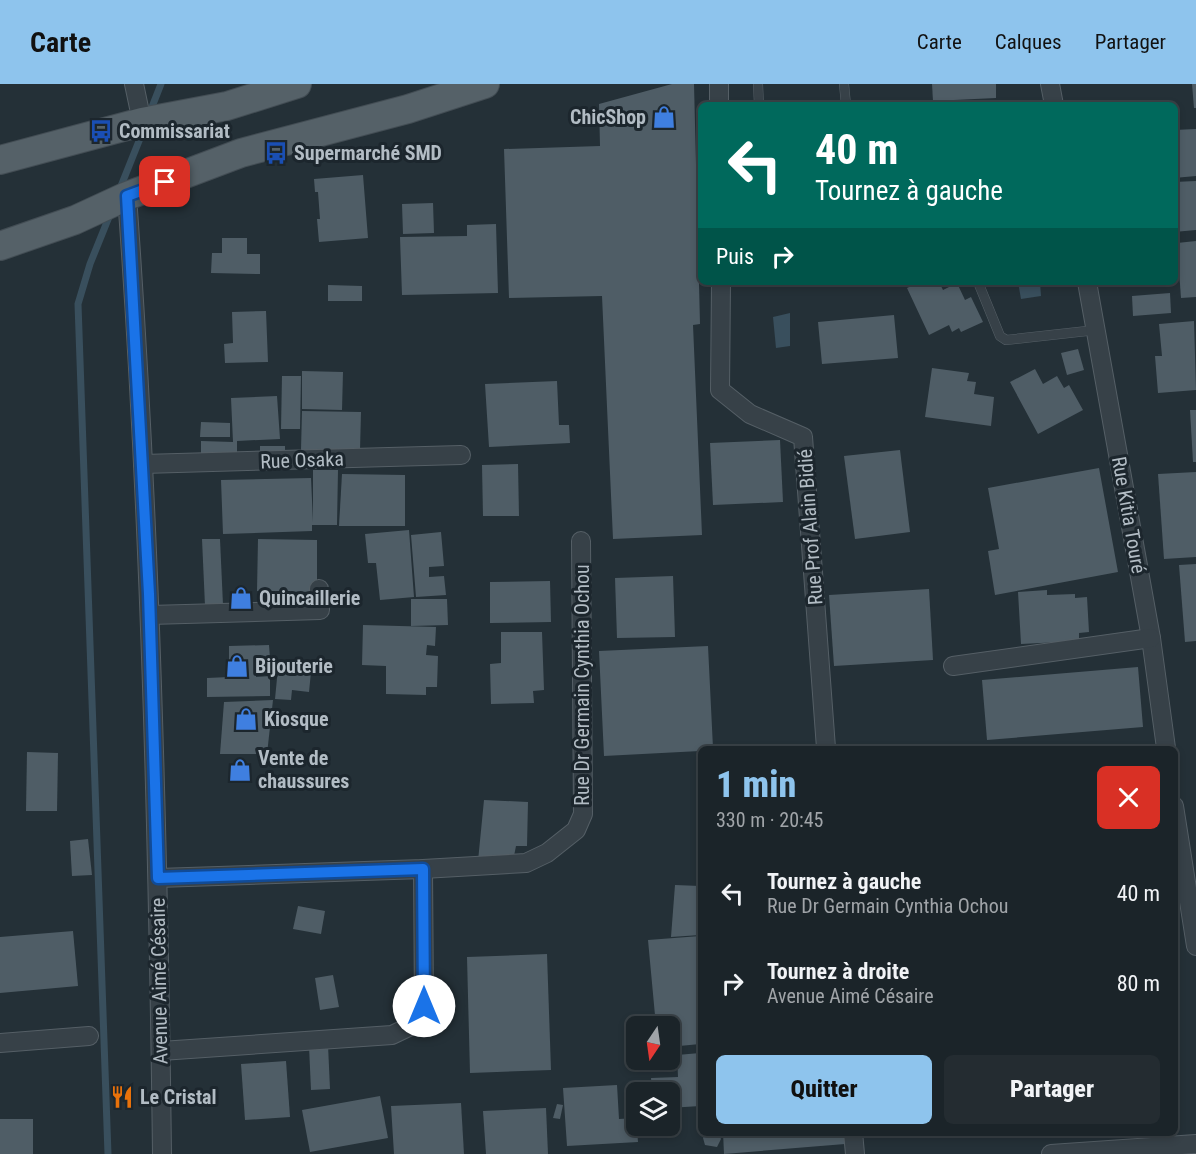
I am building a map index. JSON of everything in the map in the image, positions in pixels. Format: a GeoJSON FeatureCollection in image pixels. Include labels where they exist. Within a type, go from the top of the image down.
{"type":"FeatureCollection","features":[{"type":"Feature","properties":{"kind":"main road"},"geometry":{"type":"LineString","coordinates":[[0,160],[142,122],[227,106],[297,84]]}},
{"type":"Feature","properties":{"kind":"main road"},"geometry":{"type":"LineString","coordinates":[[0,246],[75,220],[127,196],[242,153],[408,109],[485,84]]}},
{"type":"Feature","properties":{"kind":"street"},"geometry":{"type":"LineString","coordinates":[[134,84],[142,122]]}},
{"type":"Feature","properties":{"kind":"street"},"geometry":{"type":"LineString","coordinates":[[719,84],[719,102]]}},
{"type":"Feature","properties":{"kind":"street"},"geometry":{"type":"LineString","coordinates":[[1050,84],[1053,102]]}},
{"type":"Feature","properties":{"kind":"street","name":"Avenue Aimé Césaire"},"geometry":{"type":"LineString","coordinates":[[127,196],[150,615],[158,878],[162,1154]]}},
{"type":"Feature","properties":{"kind":"street","name":"Rue Prof Alain Bidié"},"geometry":{"type":"LineString","coordinates":[[721,285],[720,390],[750,414],[803,437],[826,746]]}},
{"type":"Feature","properties":{"kind":"street","name":"Rue Kitia Touré"},"geometry":{"type":"LineString","coordinates":[[1088,285],[1151,638],[1166,746]]}},
{"type":"Feature","properties":{"kind":"street","name":"Rue Osaka"},"geometry":{"type":"LineString","coordinates":[[143,464],[461,455]]}},
{"type":"Feature","properties":{"kind":"street","name":"Rue Dr Germain Cynthia Ochou"},"geometry":{"type":"LineString","coordinates":[[158,878],[423,869],[526,863],[547,853],[576,830],[583,814],[581,541]]}},
{"type":"Feature","properties":{"kind":"street"},"geometry":{"type":"LineString","coordinates":[[150,615],[320,610],[319,588]]}},
{"type":"Feature","properties":{"kind":"street"},"geometry":{"type":"LineString","coordinates":[[952,666],[1151,638]]}},
{"type":"Feature","properties":{"kind":"street"},"geometry":{"type":"LineString","coordinates":[[1178,831],[1196,946]]}},
{"type":"Feature","properties":{"kind":"street"},"geometry":{"type":"LineString","coordinates":[[161,1051],[392,1035],[415,1024],[424,1006],[423,869]]}},
{"type":"Feature","properties":{"kind":"street"},"geometry":{"type":"LineString","coordinates":[[0,1043],[89,1036]]}},
{"type":"Feature","properties":{"kind":"street"},"geometry":{"type":"LineString","coordinates":[[853,1136],[855,1154]]}},
{"type":"Feature","properties":{"kind":"street"},"geometry":{"type":"LineString","coordinates":[[1050,1154],[1196,1144]]}},
{"type":"Feature","properties":{"kind":"lane"},"geometry":{"type":"LineString","coordinates":[[758,84],[759,102]]}},
{"type":"Feature","properties":{"kind":"lane"},"geometry":{"type":"LineString","coordinates":[[844,84],[846,102]]}},
{"type":"Feature","properties":{"kind":"lane"},"geometry":{"type":"LineString","coordinates":[[979,285],[1000,336],[1006,340],[1096,330]]}},
{"type":"Feature","properties":{"kind":"water"},"geometry":{"type":"Polygon","coordinates":[[[1019,285],[1040,285],[1041,296],[1021,299],[1019,285]]]}},
{"type":"Feature","properties":{"kind":"water"},"geometry":{"type":"Polygon","coordinates":[[[790,313],[790,346],[776,348],[773,317],[790,313]]]}},
{"type":"Feature","properties":{"kind":"building"},"geometry":{"type":"Polygon","coordinates":[[[672,84],[694,84],[700,324],[693,325],[702,535],[613,539],[602,296],[509,298],[504,149],[600,146],[599,104],[672,84]]]}},
{"type":"Feature","properties":{"kind":"building"},"geometry":{"type":"Polygon","coordinates":[[[932,84],[996,84],[996,98],[933,101],[932,84]]]}},
{"type":"Feature","properties":{"kind":"building"},"geometry":{"type":"Polygon","coordinates":[[[1192,84],[1196,84],[1196,108],[1194,108],[1192,84]]]}},
{"type":"Feature","properties":{"kind":"building"},"geometry":{"type":"Polygon","coordinates":[[[1196,129],[1196,176],[1178,178],[1178,130],[1196,129]]]}},
{"type":"Feature","properties":{"kind":"building"},"geometry":{"type":"Polygon","coordinates":[[[363,175],[368,238],[319,242],[318,192],[315,192],[314,179],[363,175]]]}},
{"type":"Feature","properties":{"kind":"building"},"geometry":{"type":"Polygon","coordinates":[[[1196,181],[1196,230],[1178,232],[1178,182],[1196,181]]]}},
{"type":"Feature","properties":{"kind":"building"},"geometry":{"type":"Polygon","coordinates":[[[433,203],[434,233],[403,234],[402,204],[433,203]]]}},
{"type":"Feature","properties":{"kind":"building"},"geometry":{"type":"Polygon","coordinates":[[[496,224],[498,293],[402,295],[400,237],[467,236],[467,225],[496,224]]]}},
{"type":"Feature","properties":{"kind":"building"},"geometry":{"type":"Polygon","coordinates":[[[222,238],[247,238],[247,254],[260,254],[260,274],[211,273],[212,253],[222,253],[222,238]]]}},
{"type":"Feature","properties":{"kind":"building"},"geometry":{"type":"Polygon","coordinates":[[[1196,241],[1196,297],[1181,298],[1178,243],[1196,241]]]}},
{"type":"Feature","properties":{"kind":"building"},"geometry":{"type":"Polygon","coordinates":[[[328,285],[362,286],[362,301],[328,301],[328,285]]]}},
{"type":"Feature","properties":{"kind":"building"},"geometry":{"type":"Polygon","coordinates":[[[914,285],[940,285],[943,290],[958,285],[965,300],[971,297],[983,322],[961,332],[959,328],[952,332],[949,325],[929,335],[907,288],[914,285]]]}},
{"type":"Feature","properties":{"kind":"building"},"geometry":{"type":"Polygon","coordinates":[[[1170,293],[1171,313],[1133,316],[1132,296],[1170,293]]]}},
{"type":"Feature","properties":{"kind":"building"},"geometry":{"type":"Polygon","coordinates":[[[266,311],[268,362],[225,363],[224,344],[233,343],[232,312],[266,311]]]}},
{"type":"Feature","properties":{"kind":"building"},"geometry":{"type":"Polygon","coordinates":[[[894,315],[898,358],[822,364],[818,322],[894,315]]]}},
{"type":"Feature","properties":{"kind":"building"},"geometry":{"type":"Polygon","coordinates":[[[1194,321],[1196,390],[1158,393],[1155,356],[1162,356],[1159,324],[1194,321]]]}},
{"type":"Feature","properties":{"kind":"building"},"geometry":{"type":"Polygon","coordinates":[[[1078,349],[1084,370],[1067,375],[1061,353],[1078,349]]]}},
{"type":"Feature","properties":{"kind":"building"},"geometry":{"type":"Polygon","coordinates":[[[932,368],[969,373],[967,381],[976,382],[974,394],[994,397],[991,426],[925,417],[932,368]]]}},
{"type":"Feature","properties":{"kind":"building"},"geometry":{"type":"Polygon","coordinates":[[[1035,369],[1043,384],[1057,376],[1064,388],[1069,385],[1083,410],[1038,434],[1010,382],[1035,369]]]}},
{"type":"Feature","properties":{"kind":"building"},"geometry":{"type":"Polygon","coordinates":[[[302,371],[343,372],[342,410],[302,409],[302,371]]]}},
{"type":"Feature","properties":{"kind":"building"},"geometry":{"type":"Polygon","coordinates":[[[282,376],[301,376],[300,429],[281,429],[282,376]]]}},
{"type":"Feature","properties":{"kind":"building"},"geometry":{"type":"Polygon","coordinates":[[[557,381],[559,425],[569,425],[570,443],[489,447],[485,384],[557,381]]]}},
{"type":"Feature","properties":{"kind":"building"},"geometry":{"type":"Polygon","coordinates":[[[277,396],[280,439],[237,441],[237,455],[201,454],[201,441],[233,442],[231,398],[277,396]]]}},
{"type":"Feature","properties":{"kind":"building"},"geometry":{"type":"Polygon","coordinates":[[[1190,410],[1196,410],[1196,462],[1193,462],[1190,410]]]}},
{"type":"Feature","properties":{"kind":"building"},"geometry":{"type":"Polygon","coordinates":[[[302,411],[361,412],[360,450],[301,450],[302,411]]]}},
{"type":"Feature","properties":{"kind":"building"},"geometry":{"type":"Polygon","coordinates":[[[201,422],[230,423],[230,437],[200,437],[201,422]]]}},
{"type":"Feature","properties":{"kind":"building"},"geometry":{"type":"Polygon","coordinates":[[[780,440],[783,502],[713,505],[710,443],[780,440]]]}},
{"type":"Feature","properties":{"kind":"building"},"geometry":{"type":"Polygon","coordinates":[[[260,446],[285,446],[285,454],[260,454],[260,446]]]}},
{"type":"Feature","properties":{"kind":"building"},"geometry":{"type":"Polygon","coordinates":[[[900,450],[910,532],[855,539],[844,456],[900,450]]]}},
{"type":"Feature","properties":{"kind":"building"},"geometry":{"type":"Polygon","coordinates":[[[518,464],[519,516],[483,516],[482,465],[518,464]]]}},
{"type":"Feature","properties":{"kind":"building"},"geometry":{"type":"Polygon","coordinates":[[[1099,468],[1118,572],[995,595],[988,551],[999,549],[988,488],[1099,468]]]}},
{"type":"Feature","properties":{"kind":"building"},"geometry":{"type":"Polygon","coordinates":[[[313,470],[338,470],[337,525],[312,525],[312,531],[223,534],[221,480],[311,478],[313,522],[313,470]]]}},
{"type":"Feature","properties":{"kind":"building"},"geometry":{"type":"Polygon","coordinates":[[[1196,472],[1196,557],[1164,559],[1158,474],[1196,472]]]}},
{"type":"Feature","properties":{"kind":"building"},"geometry":{"type":"Polygon","coordinates":[[[342,474],[405,475],[405,526],[339,526],[342,474]]]}},
{"type":"Feature","properties":{"kind":"building"},"geometry":{"type":"Polygon","coordinates":[[[409,530],[414,597],[380,600],[376,563],[368,563],[365,534],[409,530]]]}},
{"type":"Feature","properties":{"kind":"building"},"geometry":{"type":"Polygon","coordinates":[[[441,532],[444,566],[429,567],[429,577],[444,576],[446,595],[416,597],[411,535],[441,532]]]}},
{"type":"Feature","properties":{"kind":"building"},"geometry":{"type":"Polygon","coordinates":[[[202,539],[220,539],[223,605],[205,606],[202,539]]]}},
{"type":"Feature","properties":{"kind":"building"},"geometry":{"type":"Polygon","coordinates":[[[258,539],[317,540],[317,592],[257,591],[258,539]]]}},
{"type":"Feature","properties":{"kind":"building"},"geometry":{"type":"Polygon","coordinates":[[[1196,564],[1196,641],[1185,642],[1179,565],[1196,564]]]}},
{"type":"Feature","properties":{"kind":"building"},"geometry":{"type":"Polygon","coordinates":[[[673,576],[675,637],[617,638],[615,578],[673,576]]]}},
{"type":"Feature","properties":{"kind":"building"},"geometry":{"type":"Polygon","coordinates":[[[550,581],[551,622],[490,623],[490,582],[550,581]]]}},
{"type":"Feature","properties":{"kind":"building"},"geometry":{"type":"Polygon","coordinates":[[[929,589],[933,660],[834,666],[829,595],[929,589]]]}},
{"type":"Feature","properties":{"kind":"building"},"geometry":{"type":"Polygon","coordinates":[[[1047,590],[1047,595],[1075,594],[1075,598],[1087,597],[1089,632],[1079,633],[1079,641],[1021,644],[1018,592],[1047,590]]]}},
{"type":"Feature","properties":{"kind":"building"},"geometry":{"type":"Polygon","coordinates":[[[411,599],[447,599],[448,625],[411,626],[411,599]]]}},
{"type":"Feature","properties":{"kind":"building"},"geometry":{"type":"Polygon","coordinates":[[[363,625],[436,627],[435,646],[427,645],[426,655],[438,656],[437,687],[426,687],[426,695],[386,694],[386,666],[362,665],[363,625]]]}},
{"type":"Feature","properties":{"kind":"building"},"geometry":{"type":"Polygon","coordinates":[[[501,632],[542,632],[544,690],[533,691],[534,703],[491,704],[490,664],[501,663],[501,632]]]}},
{"type":"Feature","properties":{"kind":"building"},"geometry":{"type":"Polygon","coordinates":[[[269,645],[270,658],[256,658],[256,677],[270,676],[270,696],[207,697],[207,678],[229,677],[229,646],[269,645]]]}},
{"type":"Feature","properties":{"kind":"building"},"geometry":{"type":"Polygon","coordinates":[[[708,646],[713,746],[698,746],[698,751],[604,756],[599,651],[708,646]]]}},
{"type":"Feature","properties":{"kind":"building"},"geometry":{"type":"Polygon","coordinates":[[[1138,667],[1143,727],[987,740],[982,680],[1138,667]]]}},
{"type":"Feature","properties":{"kind":"building"},"geometry":{"type":"Polygon","coordinates":[[[278,668],[311,672],[309,692],[292,690],[291,700],[275,699],[278,668]]]}},
{"type":"Feature","properties":{"kind":"building"},"geometry":{"type":"Polygon","coordinates":[[[273,700],[267,754],[220,754],[224,702],[273,700]]]}},
{"type":"Feature","properties":{"kind":"building"},"geometry":{"type":"Polygon","coordinates":[[[27,752],[58,753],[57,811],[26,811],[27,752]]]}},
{"type":"Feature","properties":{"kind":"building"},"geometry":{"type":"Polygon","coordinates":[[[484,800],[528,802],[527,846],[516,846],[513,861],[478,861],[484,800]]]}},
{"type":"Feature","properties":{"kind":"building"},"geometry":{"type":"Polygon","coordinates":[[[88,839],[92,875],[72,876],[70,841],[88,839]]]}},
{"type":"Feature","properties":{"kind":"building"},"geometry":{"type":"Polygon","coordinates":[[[675,885],[698,886],[698,935],[671,937],[675,885]]]}},
{"type":"Feature","properties":{"kind":"building"},"geometry":{"type":"Polygon","coordinates":[[[298,906],[325,911],[321,934],[293,929],[298,906]]]}},
{"type":"Feature","properties":{"kind":"building"},"geometry":{"type":"Polygon","coordinates":[[[73,931],[78,986],[0,993],[0,937],[73,931]]]}},
{"type":"Feature","properties":{"kind":"building"},"geometry":{"type":"Polygon","coordinates":[[[698,936],[698,1044],[680,1046],[680,1016],[655,1016],[648,940],[698,936]]]}},
{"type":"Feature","properties":{"kind":"building"},"geometry":{"type":"Polygon","coordinates":[[[547,954],[551,1070],[470,1073],[467,957],[547,954]]]}},
{"type":"Feature","properties":{"kind":"building"},"geometry":{"type":"Polygon","coordinates":[[[333,975],[339,1007],[320,1010],[315,978],[333,975]]]}},
{"type":"Feature","properties":{"kind":"building"},"geometry":{"type":"Polygon","coordinates":[[[328,1045],[330,1089],[311,1090],[309,1046],[328,1045]]]}},
{"type":"Feature","properties":{"kind":"building"},"geometry":{"type":"Polygon","coordinates":[[[698,1053],[698,1106],[680,1107],[680,1082],[651,1082],[651,1078],[678,1077],[680,1055],[698,1053]]]}},
{"type":"Feature","properties":{"kind":"building"},"geometry":{"type":"Polygon","coordinates":[[[286,1061],[290,1117],[245,1120],[241,1064],[286,1061]]]}},
{"type":"Feature","properties":{"kind":"building"},"geometry":{"type":"Polygon","coordinates":[[[617,1085],[619,1119],[626,1119],[626,1136],[638,1136],[638,1142],[567,1146],[563,1088],[617,1085]]]}},
{"type":"Feature","properties":{"kind":"building"},"geometry":{"type":"Polygon","coordinates":[[[380,1096],[388,1138],[310,1152],[302,1110],[380,1096]]]}},
{"type":"Feature","properties":{"kind":"building"},"geometry":{"type":"Polygon","coordinates":[[[461,1103],[464,1154],[394,1154],[391,1106],[461,1103]]]}},
{"type":"Feature","properties":{"kind":"building"},"geometry":{"type":"Polygon","coordinates":[[[557,1104],[563,1105],[560,1119],[553,1118],[557,1104]]]}},
{"type":"Feature","properties":{"kind":"building"},"geometry":{"type":"Polygon","coordinates":[[[546,1108],[548,1154],[486,1154],[483,1111],[546,1108]]]}},
{"type":"Feature","properties":{"kind":"building"},"geometry":{"type":"Polygon","coordinates":[[[0,1119],[33,1119],[33,1154],[0,1154],[0,1119]]]}},
{"type":"Feature","properties":{"kind":"building"},"geometry":{"type":"Polygon","coordinates":[[[704,1136],[720,1136],[721,1139],[717,1147],[705,1145],[704,1136]]]}},
{"type":"Feature","properties":{"kind":"building"},"geometry":{"type":"Polygon","coordinates":[[[723,1136],[845,1136],[845,1144],[724,1154],[723,1136]]]}},
{"type":"Feature","properties":{"kind":"waterway"},"geometry":{"type":"LineString","coordinates":[[150,112],[161,84]]}},
{"type":"Feature","properties":{"kind":"waterway"},"geometry":{"type":"LineString","coordinates":[[119,191],[143,131]]}},
{"type":"Feature","properties":{"kind":"waterway"},"geometry":{"type":"LineString","coordinates":[[108,1154],[78,304],[90,264],[111,212]]}},
{"type":"Feature","properties":{"kind":"place","name":"ChicShop"},"geometry":{"type":"Point","coordinates":[664,117]}},
{"type":"Feature","properties":{"kind":"place","name":"Commissariat"},"geometry":{"type":"Point","coordinates":[101,131]}},
{"type":"Feature","properties":{"kind":"place","name":"Supermarché SMD"},"geometry":{"type":"Point","coordinates":[276,153]}},
{"type":"Feature","properties":{"kind":"place","name":"Quincaillerie"},"geometry":{"type":"Point","coordinates":[241,598]}},
{"type":"Feature","properties":{"kind":"place","name":"Bijouterie"},"geometry":{"type":"Point","coordinates":[237,666]}},
{"type":"Feature","properties":{"kind":"place","name":"Kiosque"},"geometry":{"type":"Point","coordinates":[246,719]}},
{"type":"Feature","properties":{"kind":"place","name":"Vente de chaussures"},"geometry":{"type":"Point","coordinates":[240,770]}},
{"type":"Feature","properties":{"kind":"place","name":"Le Cristal"},"geometry":{"type":"Point","coordinates":[122,1097]}},
{"type":"Feature","properties":{"kind":"route"},"geometry":{"type":"LineString","coordinates":[[165,182],[127,196],[149,594],[158,878],[423,869],[424,1006]]}}]}
